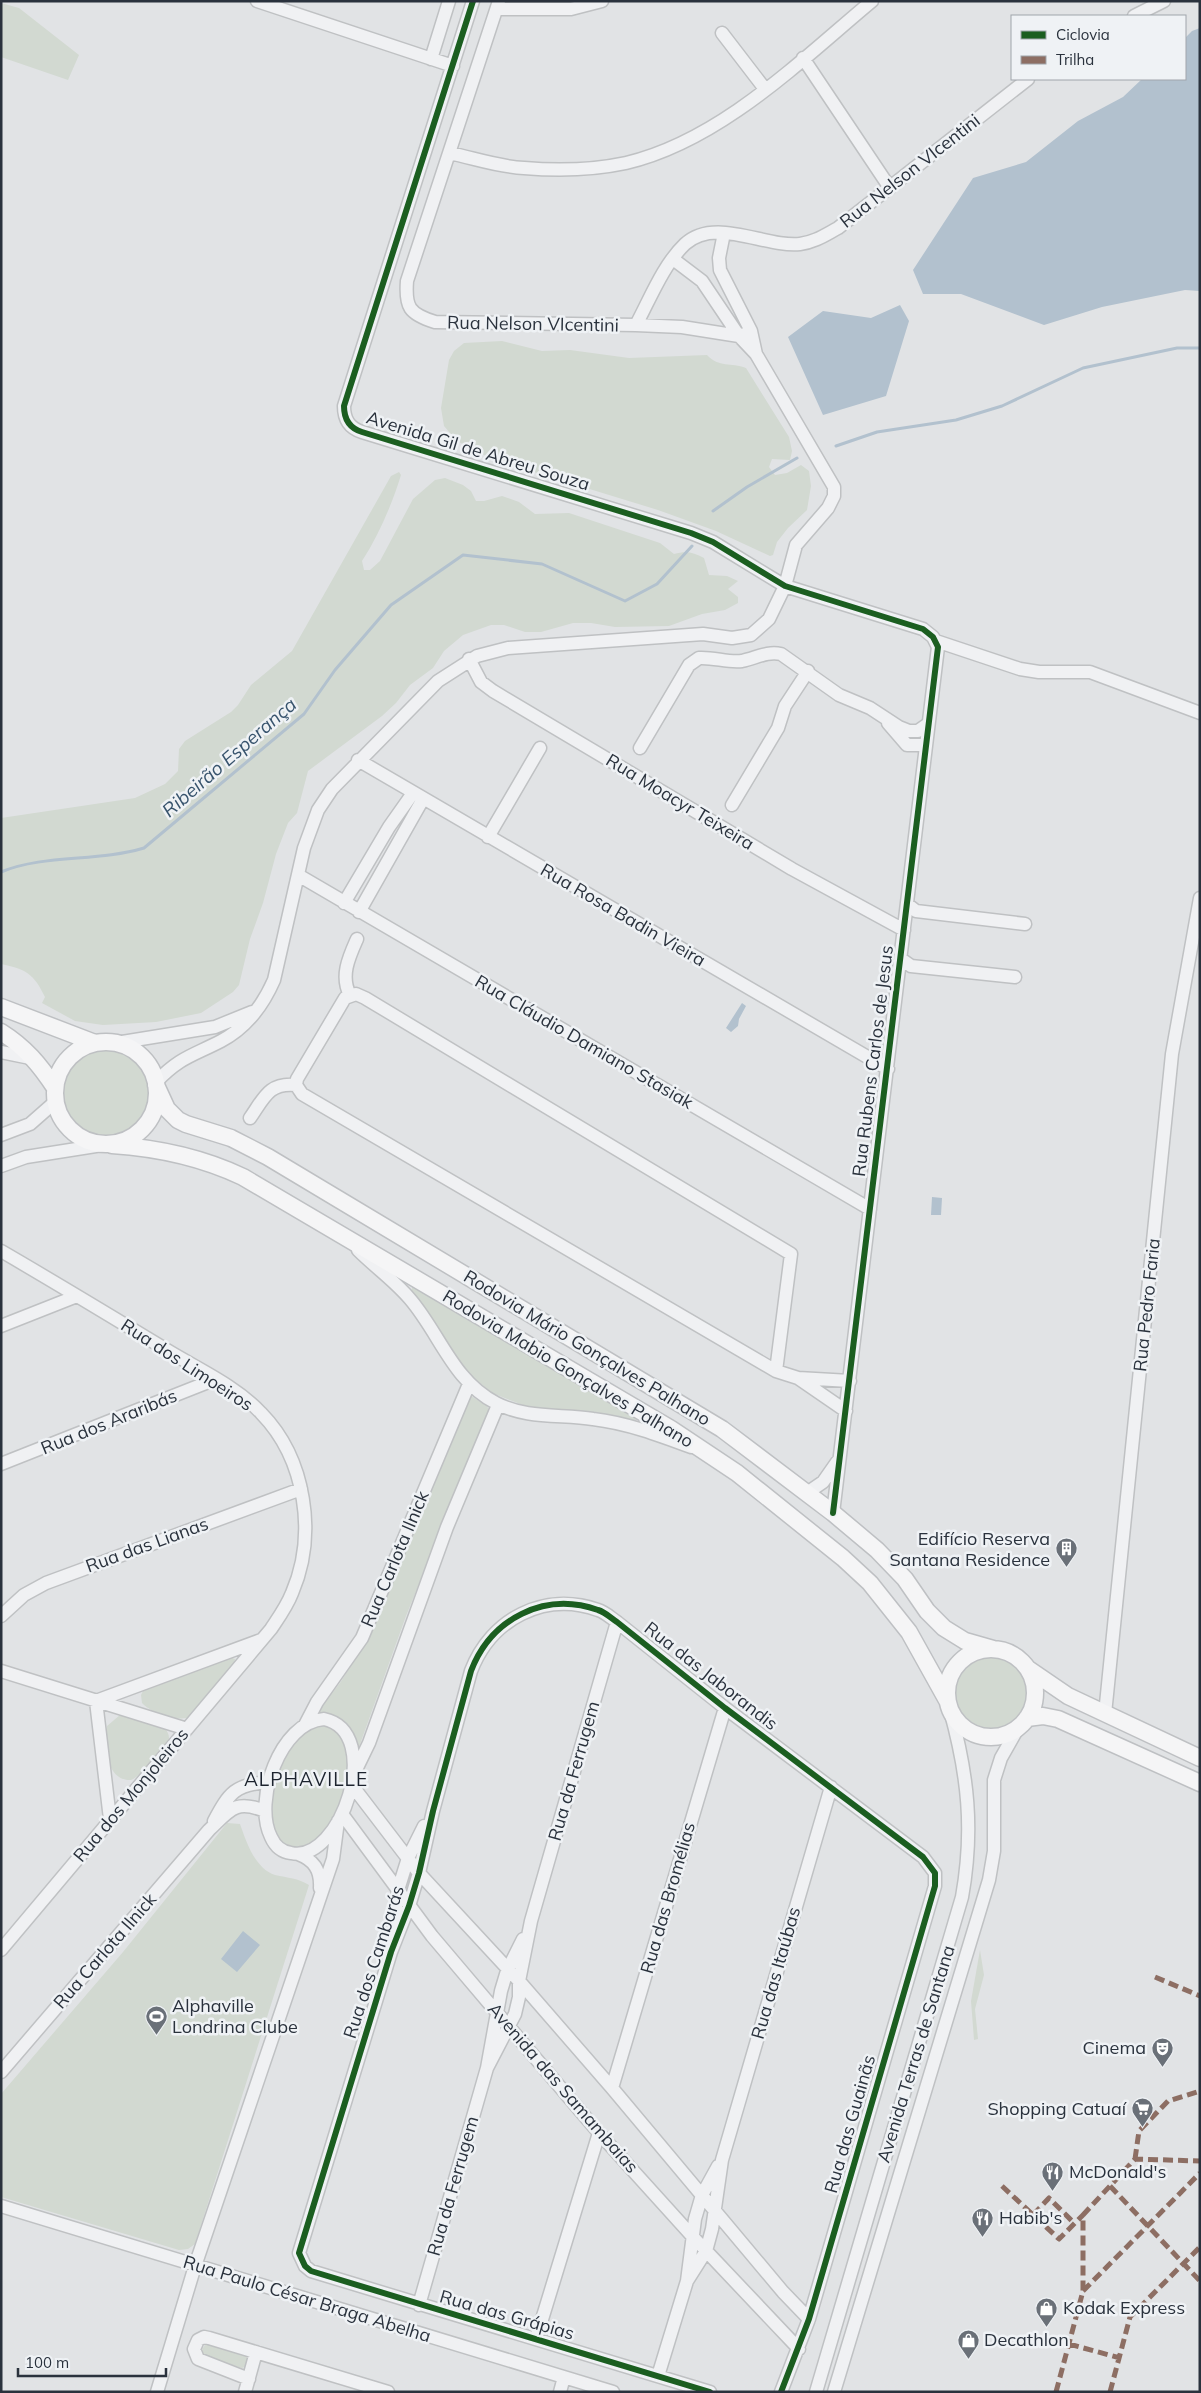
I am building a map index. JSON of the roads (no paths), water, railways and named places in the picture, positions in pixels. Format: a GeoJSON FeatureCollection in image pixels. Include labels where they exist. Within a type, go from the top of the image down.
{"type":"FeatureCollection","features":[{"type":"Feature","properties":{"kind":"main road"},"geometry":{"type":"LineString","coordinates":[[1,1007],[94,1043],[116,1043],[139,1054],[150,1068],[156,1084],[156,1104],[149,1121],[137,1134],[107,1145],[85,1141],[70,1130],[59,1116],[55,1095],[35,1059],[16,1041],[1,1032]]}},
{"type":"Feature","properties":{"kind":"main road"},"geometry":{"type":"LineString","coordinates":[[55,1095],[65,1063],[77,1051],[94,1043]]}},
{"type":"Feature","properties":{"kind":"main road","name":"Rodovia Mário Gonçalves Palhano"},"geometry":{"type":"LineString","coordinates":[[156,1084],[167,1109],[186,1124],[231,1138],[277,1162],[688,1406],[722,1429],[833,1513],[897,1569],[934,1620],[944,1628],[965,1640],[993,1649]]}},
{"type":"Feature","properties":{"kind":"main road","name":"Rodovia Mabio Gonçalves Palhano"},"geometry":{"type":"LineString","coordinates":[[107,1145],[166,1151],[213,1164],[243,1177],[630,1404],[713,1456],[843,1558],[887,1603],[924,1656],[949,1706]]}},
{"type":"Feature","properties":{"kind":"main road"},"geometry":{"type":"LineString","coordinates":[[775,1503],[780,1497],[796,1494],[820,1510],[833,1513]]}},
{"type":"Feature","properties":{"kind":"main road"},"geometry":{"type":"LineString","coordinates":[[1200,1758],[1068,1696],[1026,1668],[1015,1656],[993,1649],[977,1651],[958,1665],[950,1678],[949,1706],[959,1723],[978,1736],[995,1737],[1022,1723],[1043,1716],[1058,1719],[1200,1784]]}},
{"type":"Feature","properties":{"kind":"main road"},"geometry":{"type":"LineString","coordinates":[[1022,1723],[1032,1708],[1035,1691],[1026,1668]]}},
{"type":"Feature","properties":{"kind":"street"},"geometry":{"type":"LineString","coordinates":[[257,1],[452,66]]}},
{"type":"Feature","properties":{"kind":"street"},"geometry":{"type":"LineString","coordinates":[[431,59],[449,1]]}},
{"type":"Feature","properties":{"kind":"street","name":"Avenida Gil de Abreu Souza"},"geometry":{"type":"LineString","coordinates":[[473,1],[344,406],[346,419],[352,428],[702,537],[785,586],[913,624],[929,632],[936,641]]}},
{"type":"Feature","properties":{"kind":"street"},"geometry":{"type":"LineString","coordinates":[[498,5],[571,9],[602,1]]}},
{"type":"Feature","properties":{"kind":"street"},"geometry":{"type":"LineString","coordinates":[[449,153],[522,168],[591,169],[627,162],[665,150],[711,128],[765,89],[872,1]]}},
{"type":"Feature","properties":{"kind":"street"},"geometry":{"type":"LineString","coordinates":[[1136,15],[1164,1]]}},
{"type":"Feature","properties":{"kind":"street","name":"Rua Nelson VIcentini"},"geometry":{"type":"LineString","coordinates":[[498,5],[408,281],[406,299],[410,309],[420,318],[434,322],[636,325],[672,259],[686,243],[695,237],[707,233],[724,233],[798,244],[817,240],[838,228],[1027,80]]}},
{"type":"Feature","properties":{"kind":"street"},"geometry":{"type":"LineString","coordinates":[[722,33],[765,89]]}},
{"type":"Feature","properties":{"kind":"street"},"geometry":{"type":"LineString","coordinates":[[803,58],[890,188]]}},
{"type":"Feature","properties":{"kind":"street"},"geometry":{"type":"LineString","coordinates":[[156,1084],[179,1060],[233,1034],[249,1020],[256,1010],[274,980],[304,848],[318,810],[332,789],[358,760],[438,681],[469,659],[484,653],[508,648],[703,634],[732,638],[746,636],[758,631],[769,619],[785,586],[796,545],[824,514],[834,493],[830,480],[745,334],[720,270],[719,258],[724,233]]}},
{"type":"Feature","properties":{"kind":"street"},"geometry":{"type":"LineString","coordinates":[[672,259],[702,282],[745,334]]}},
{"type":"Feature","properties":{"kind":"street"},"geometry":{"type":"LineString","coordinates":[[636,325],[682,327],[745,334]]}},
{"type":"Feature","properties":{"kind":"street"},"geometry":{"type":"LineString","coordinates":[[936,641],[1020,669],[1039,672],[1090,672],[1200,713]]}},
{"type":"Feature","properties":{"kind":"street","name":"Rua Rubens Carlos de Jesus"},"geometry":{"type":"LineString","coordinates":[[833,1513],[888,1069],[925,745],[938,653],[936,641]]}},
{"type":"Feature","properties":{"kind":"street"},"geometry":{"type":"LineString","coordinates":[[640,748],[689,665],[696,659],[734,662],[776,653],[783,655],[808,671],[839,695],[882,715],[899,727],[909,731],[918,731],[928,724]]}},
{"type":"Feature","properties":{"kind":"street","name":"Rua Moacyr Teixeira"},"geometry":{"type":"LineString","coordinates":[[469,659],[481,682],[493,691],[792,869],[904,930]]}},
{"type":"Feature","properties":{"kind":"street"},"geometry":{"type":"LineString","coordinates":[[732,805],[778,728],[785,706],[808,671]]}},
{"type":"Feature","properties":{"kind":"street"},"geometry":{"type":"LineString","coordinates":[[882,715],[893,731],[907,745],[925,745]]}},
{"type":"Feature","properties":{"kind":"street"},"geometry":{"type":"LineString","coordinates":[[488,837],[540,748]]}},
{"type":"Feature","properties":{"kind":"street","name":"Rua Rosa Badin Vieira"},"geometry":{"type":"LineString","coordinates":[[358,760],[888,1069]]}},
{"type":"Feature","properties":{"kind":"street"},"geometry":{"type":"LineString","coordinates":[[344,903],[389,827],[418,796]]}},
{"type":"Feature","properties":{"kind":"street"},"geometry":{"type":"LineString","coordinates":[[359,912],[418,796]]}},
{"type":"Feature","properties":{"kind":"street","name":"Rua Cláudio Damiano Stasiak"},"geometry":{"type":"LineString","coordinates":[[298,875],[870,1209]]}},
{"type":"Feature","properties":{"kind":"street","name":"Rua Pedro Faria"},"geometry":{"type":"LineString","coordinates":[[1105,1714],[1172,1054],[1200,898]]}},
{"type":"Feature","properties":{"kind":"street"},"geometry":{"type":"LineString","coordinates":[[907,904],[916,911],[1026,924]]}},
{"type":"Feature","properties":{"kind":"street"},"geometry":{"type":"LineString","coordinates":[[350,995],[345,974],[348,960],[357,939]]}},
{"type":"Feature","properties":{"kind":"street"},"geometry":{"type":"LineString","coordinates":[[901,959],[911,966],[1015,977]]}},
{"type":"Feature","properties":{"kind":"street"},"geometry":{"type":"LineString","coordinates":[[296,1085],[341,1004],[350,995],[356,994],[365,998],[791,1254],[776,1371]]}},
{"type":"Feature","properties":{"kind":"street"},"geometry":{"type":"LineString","coordinates":[[116,1043],[215,1027],[256,1010]]}},
{"type":"Feature","properties":{"kind":"street"},"geometry":{"type":"LineString","coordinates":[[1,1052],[35,1059]]}},
{"type":"Feature","properties":{"kind":"street"},"geometry":{"type":"LineString","coordinates":[[250,1118],[273,1088],[284,1084],[296,1085]]}},
{"type":"Feature","properties":{"kind":"street"},"geometry":{"type":"LineString","coordinates":[[296,1085],[302,1094],[776,1371],[798,1378],[850,1380]]}},
{"type":"Feature","properties":{"kind":"street"},"geometry":{"type":"LineString","coordinates":[[1,1135],[30,1124],[55,1095]]}},
{"type":"Feature","properties":{"kind":"street"},"geometry":{"type":"LineString","coordinates":[[1,1166],[26,1157],[107,1145]]}},
{"type":"Feature","properties":{"kind":"street"},"geometry":{"type":"LineString","coordinates":[[346,1237],[410,1299],[469,1384],[498,1404],[539,1416],[592,1419],[628,1426],[713,1456]]}},
{"type":"Feature","properties":{"kind":"street","name":"Rua dos Limoeiros"},"geometry":{"type":"LineString","coordinates":[[1,1251],[216,1379],[253,1405],[268,1422],[288,1452],[300,1489],[306,1530],[304,1554],[298,1578],[284,1610],[261,1640]]}},
{"type":"Feature","properties":{"kind":"street"},"geometry":{"type":"LineString","coordinates":[[1,1326],[77,1296]]}},
{"type":"Feature","properties":{"kind":"street"},"geometry":{"type":"LineString","coordinates":[[798,1378],[846,1411]]}},
{"type":"Feature","properties":{"kind":"street","name":"Rua dos Araribás"},"geometry":{"type":"LineString","coordinates":[[1,1464],[216,1379]]}},
{"type":"Feature","properties":{"kind":"street","name":"Rua Carlota Ilnick"},"geometry":{"type":"LineString","coordinates":[[209,1830],[231,1793],[245,1785],[269,1782],[275,1763],[294,1734],[305,1725],[317,1702],[362,1638],[469,1384]]}},
{"type":"Feature","properties":{"kind":"street"},"geometry":{"type":"LineString","coordinates":[[157,2392],[195,2266],[332,1860],[340,1818],[352,1780],[369,1743],[446,1527],[498,1404]]}},
{"type":"Feature","properties":{"kind":"street","name":"Rua Rubens Carlos de Jesus"},"geometry":{"type":"LineString","coordinates":[[806,1493],[823,1482],[840,1458]]}},
{"type":"Feature","properties":{"kind":"street","name":"Rua das Lianas"},"geometry":{"type":"LineString","coordinates":[[1,1616],[24,1595],[60,1577],[300,1489]]}},
{"type":"Feature","properties":{"kind":"street","name":"Rua das Jaborandis"},"geometry":{"type":"LineString","coordinates":[[471,1671],[478,1654],[489,1639],[506,1623],[524,1612],[548,1604],[570,1603],[599,1610],[617,1622],[725,1708],[923,1857],[929,1864]]}},
{"type":"Feature","properties":{"kind":"street","name":"Rua da Ferrugem"},"geometry":{"type":"LineString","coordinates":[[488,2068],[509,2026],[519,1996],[518,1981],[531,1921],[617,1622]]}},
{"type":"Feature","properties":{"kind":"street"},"geometry":{"type":"LineString","coordinates":[[96,1701],[261,1640]]}},
{"type":"Feature","properties":{"kind":"street","name":"Rua dos Monjoleiros"},"geometry":{"type":"LineString","coordinates":[[2,1945],[261,1640]]}},
{"type":"Feature","properties":{"kind":"street"},"geometry":{"type":"LineString","coordinates":[[1,1671],[187,1729]]}},
{"type":"Feature","properties":{"kind":"street","name":"Rua dos Cambarás"},"geometry":{"type":"LineString","coordinates":[[301,2259],[300,2245],[391,1952],[409,1906],[419,1873],[433,1811],[471,1671]]}},
{"type":"Feature","properties":{"kind":"street"},"geometry":{"type":"LineString","coordinates":[[96,1701],[110,1819]]}},
{"type":"Feature","properties":{"kind":"street","name":"Avenida Terras de Santana"},"geometry":{"type":"LineString","coordinates":[[816,2392],[962,1897],[968,1847],[968,1804],[964,1765],[949,1706]]}},
{"type":"Feature","properties":{"kind":"street","name":"Rua das Bromélias"},"geometry":{"type":"LineString","coordinates":[[612,2088],[725,1708]]}},
{"type":"Feature","properties":{"kind":"street"},"geometry":{"type":"LineString","coordinates":[[305,1725],[324,1720],[334,1722],[342,1728],[349,1738],[353,1752],[352,1780]]}},
{"type":"Feature","properties":{"kind":"street","name":"Avenida Terras de Santana"},"geometry":{"type":"LineString","coordinates":[[834,2392],[989,1880],[994,1851],[994,1780],[1000,1758],[1022,1723]]}},
{"type":"Feature","properties":{"kind":"street","name":"Avenida das Samambaias"},"geometry":{"type":"LineString","coordinates":[[352,1780],[419,1873],[518,1981],[612,2088],[783,2292],[809,2319]]}},
{"type":"Feature","properties":{"kind":"street"},"geometry":{"type":"LineString","coordinates":[[269,1782],[265,1811],[268,1828],[274,1843],[284,1851],[298,1854],[311,1860],[319,1871],[319,1897]]}},
{"type":"Feature","properties":{"kind":"street","name":"Rua das Itaúbas"},"geometry":{"type":"LineString","coordinates":[[687,2281],[706,2251],[715,2211],[722,2160],[830,1787]]}},
{"type":"Feature","properties":{"kind":"street","name":"Rua Carlota Ilnick"},"geometry":{"type":"LineString","coordinates":[[1,2072],[209,1830],[237,1806],[248,1805],[265,1811]]}},
{"type":"Feature","properties":{"kind":"street","name":"Rua dos Cambarás"},"geometry":{"type":"LineString","coordinates":[[391,1952],[398,1890],[408,1858],[433,1811]]}},
{"type":"Feature","properties":{"kind":"street"},"geometry":{"type":"LineString","coordinates":[[298,1854],[311,1851],[321,1843],[340,1818]]}},
{"type":"Feature","properties":{"kind":"street","name":"Avenida das Samambaias"},"geometry":{"type":"LineString","coordinates":[[340,1818],[370,1850],[409,1906],[599,2133],[693,2237],[799,2349]]}},
{"type":"Feature","properties":{"kind":"street","name":"Rua das Guainãs"},"geometry":{"type":"LineString","coordinates":[[782,2392],[809,2319],[935,1886],[935,1873],[929,1864]]}},
{"type":"Feature","properties":{"kind":"street","name":"Rua da Ferrugem"},"geometry":{"type":"LineString","coordinates":[[419,2305],[488,2068],[500,1990],[531,1921]]}},
{"type":"Feature","properties":{"kind":"street"},"geometry":{"type":"LineString","coordinates":[[536,2339],[599,2133]]}},
{"type":"Feature","properties":{"kind":"street","name":"Rua das Itaúbas"},"geometry":{"type":"LineString","coordinates":[[658,2376],[687,2281],[695,2220],[702,2195],[722,2160]]}},
{"type":"Feature","properties":{"kind":"street","name":"Rua Paulo César Braga Abelha"},"geometry":{"type":"LineString","coordinates":[[1,2206],[613,2392]]}},
{"type":"Feature","properties":{"kind":"street","name":"Rua das Grápias"},"geometry":{"type":"LineString","coordinates":[[301,2259],[311,2271],[710,2392]]}},
{"type":"Feature","properties":{"kind":"street"},"geometry":{"type":"LineString","coordinates":[[249,2379],[201,2362],[196,2356],[198,2340],[204,2337],[256,2352],[354,2387],[388,2392]]}},
{"type":"Feature","properties":{"kind":"street"},"geometry":{"type":"LineString","coordinates":[[245,2392],[256,2352]]}},
{"type":"Feature","properties":{"kind":"street"},"geometry":{"type":"LineString","coordinates":[[560,2392],[564,2377]]}},
{"type":"Feature","properties":{"kind":"water"},"geometry":{"type":"Polygon","coordinates":[[[1200,28],[1200,291],[1185,290],[1102,307],[1044,325],[961,294],[923,294],[913,270],[973,178],[1026,162],[1078,121],[1123,97],[1141,80],[1186,80],[1186,37],[1192,31],[1200,28]]]}},
{"type":"Feature","properties":{"kind":"water"},"geometry":{"type":"Polygon","coordinates":[[[900,305],[909,321],[886,396],[823,415],[788,337],[823,311],[871,318],[900,305]]]}},
{"type":"Feature","properties":{"kind":"water"},"geometry":{"type":"Polygon","coordinates":[[[742,1003],[746,1006],[739,1019],[738,1026],[731,1032],[726,1028],[742,1003]]]}},
{"type":"Feature","properties":{"kind":"water"},"geometry":{"type":"Polygon","coordinates":[[[932,1197],[942,1198],[941,1215],[931,1215],[932,1197]]]}},
{"type":"Feature","properties":{"kind":"water"},"geometry":{"type":"Polygon","coordinates":[[[243,1931],[260,1945],[237,1972],[221,1959],[243,1931]]]}},
{"type":"Feature","properties":{"kind":"waterway","name":"Ribeirão Esperança"},"geometry":{"type":"LineString","coordinates":[[836,446],[877,432],[956,420],[1002,406],[1083,368],[1177,348],[1200,348]]}},
{"type":"Feature","properties":{"kind":"waterway","name":"Ribeirão Esperança"},"geometry":{"type":"LineString","coordinates":[[713,511],[747,487],[797,458]]}},
{"type":"Feature","properties":{"kind":"waterway","name":"Ribeirão Esperança"},"geometry":{"type":"LineString","coordinates":[[1,872],[35,863],[108,855],[144,848],[304,714],[335,670],[391,605],[463,555],[542,564],[625,601],[657,584],[692,546]]}},
{"type":"Feature","properties":{"kind":"place","name":"Edifício Reserva Santana Residence"},"geometry":{"type":"Point","coordinates":[1066,1568]}},
{"type":"Feature","properties":{"kind":"place","name":"Alphaville Londrina Clube"},"geometry":{"type":"Point","coordinates":[156,2035]}},
{"type":"Feature","properties":{"kind":"place","name":"Cinema"},"geometry":{"type":"Point","coordinates":[1162,2067]}},
{"type":"Feature","properties":{"kind":"place","name":"Shopping Catuaí"},"geometry":{"type":"Point","coordinates":[1142,2128]}},
{"type":"Feature","properties":{"kind":"place","name":"McDonald's"},"geometry":{"type":"Point","coordinates":[1053,2191]}},
{"type":"Feature","properties":{"kind":"place","name":"Habib's"},"geometry":{"type":"Point","coordinates":[983,2237]}},
{"type":"Feature","properties":{"kind":"place","name":"Kodak Express"},"geometry":{"type":"Point","coordinates":[1047,2327]}},
{"type":"Feature","properties":{"kind":"place","name":"Decathlon"},"geometry":{"type":"Point","coordinates":[968,2359]}},
{"type":"Feature","properties":{"kind":"district","name":"ALPHAVILLE"},"geometry":{"type":"Point","coordinates":[306,1779]}}]}
